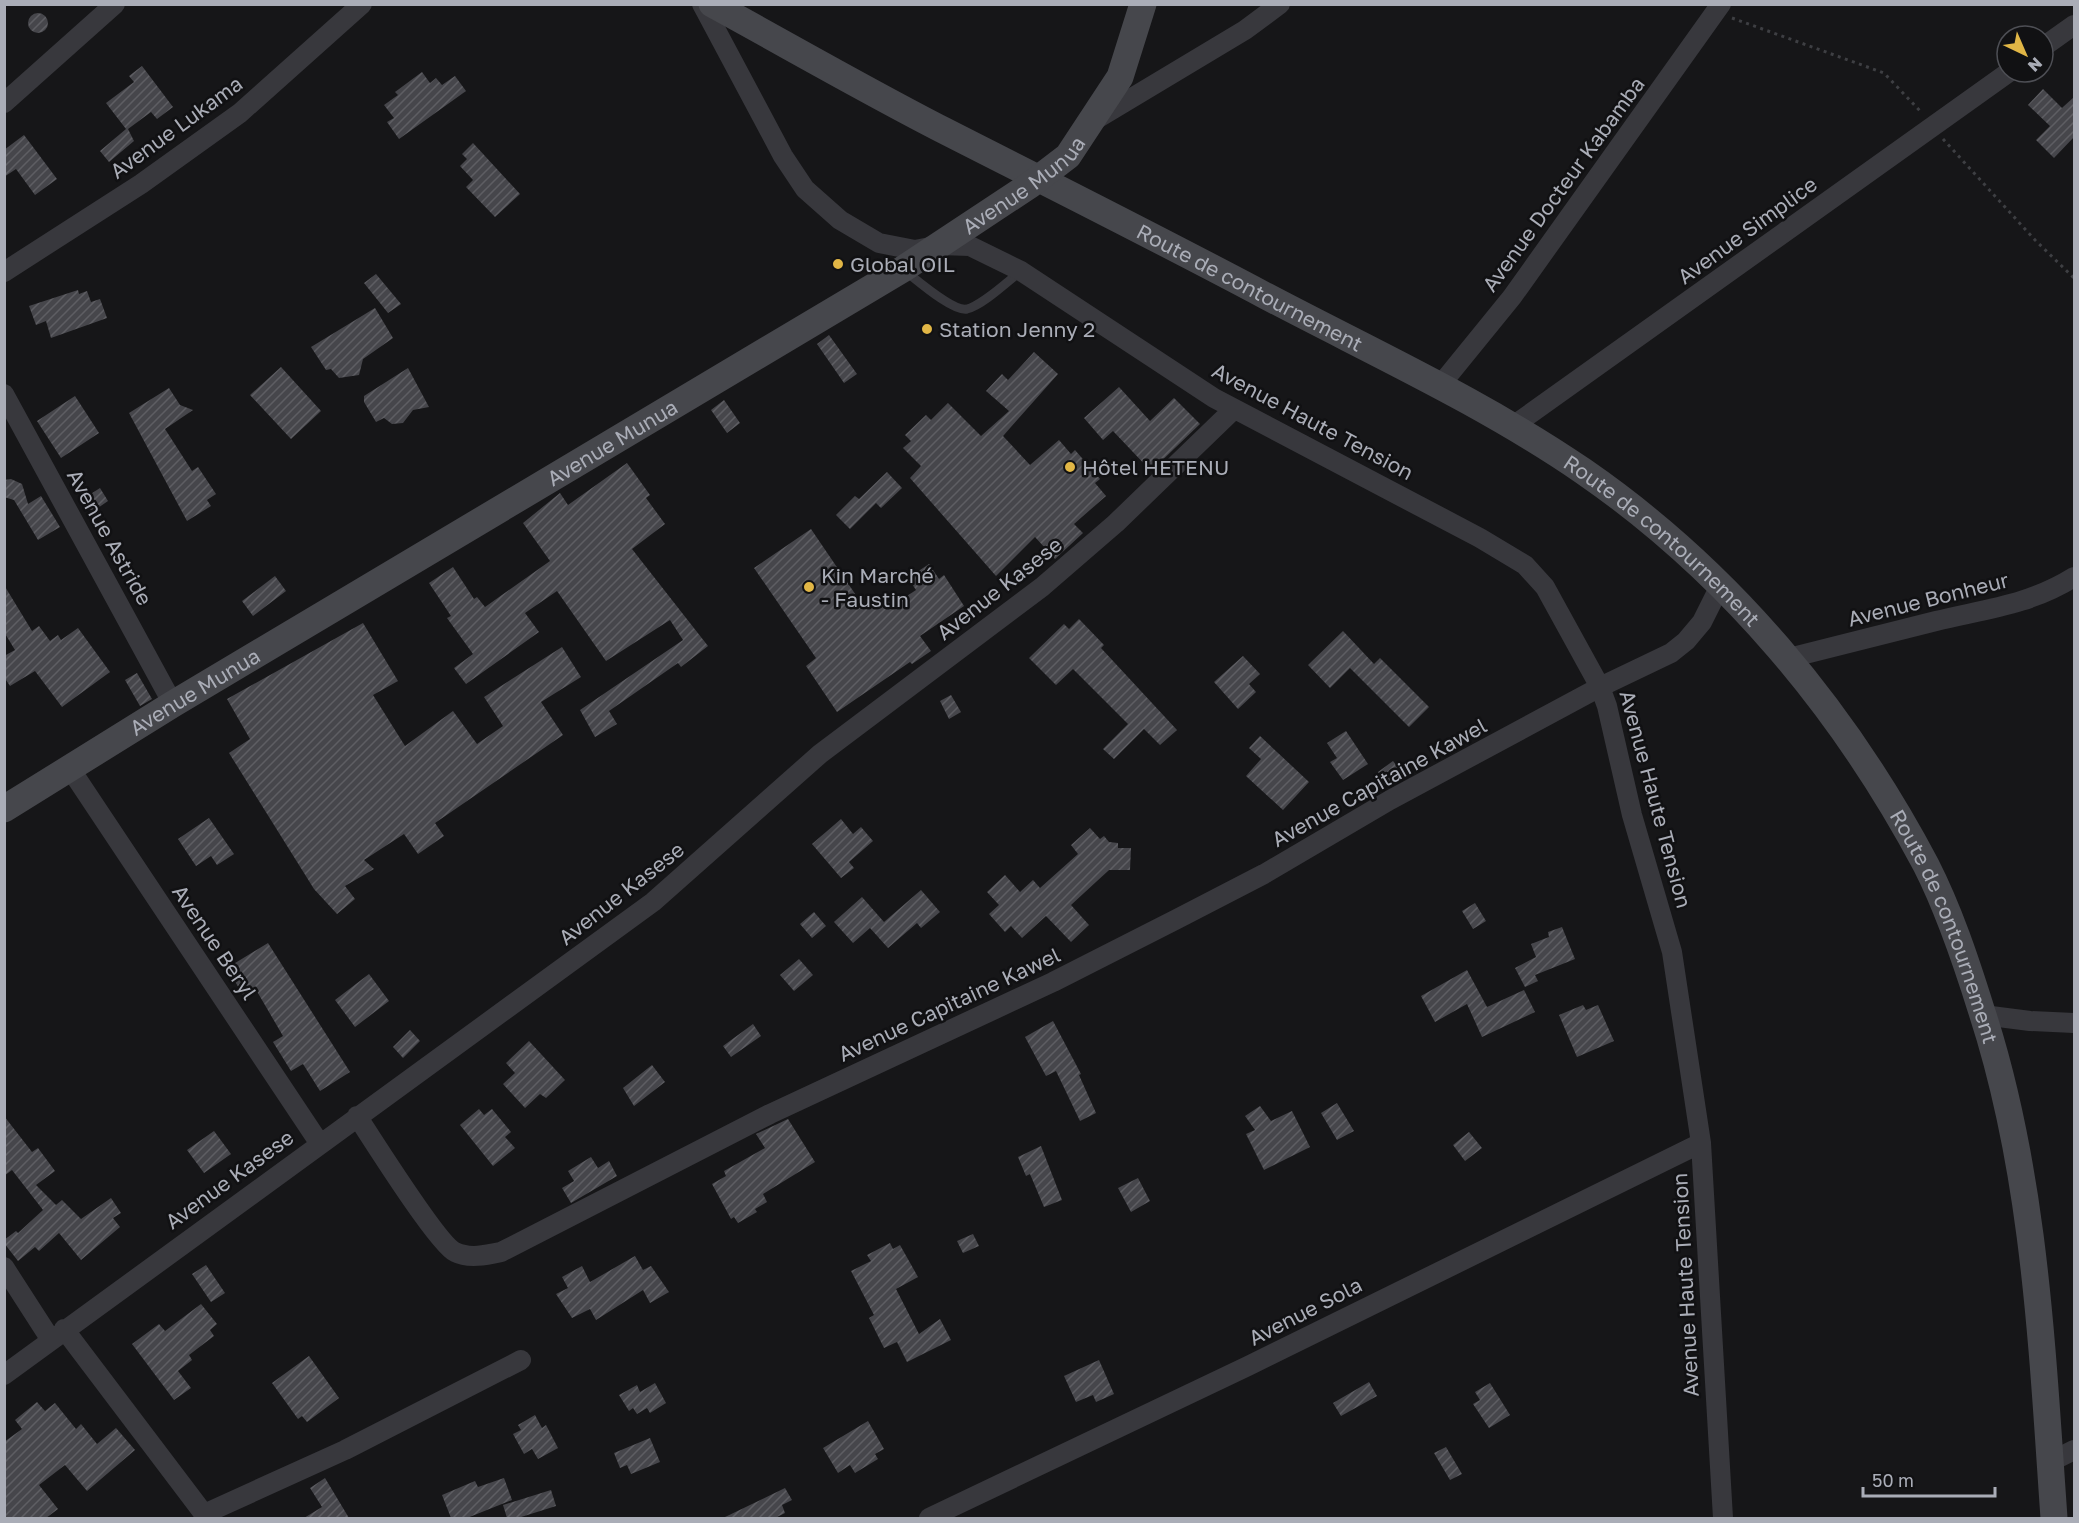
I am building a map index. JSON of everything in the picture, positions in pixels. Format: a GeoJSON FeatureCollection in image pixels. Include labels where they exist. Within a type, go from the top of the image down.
{"type":"FeatureCollection","features":[{"type":"Feature","properties":{"kind":"street"},"geometry":{"type":"LineString","coordinates":[[4,103],[115,4]]}},
{"type":"Feature","properties":{"kind":"street","name":"Avenue Lukama"},"geometry":{"type":"LineString","coordinates":[[4,272],[141,184],[240,113],[362,4]]}},
{"type":"Feature","properties":{"kind":"street","name":"Avenue Haute Tension"},"geometry":{"type":"LineString","coordinates":[[702,4],[783,156],[805,189],[840,220],[879,243],[915,250],[940,245],[970,246],[1021,271],[1234,409],[1480,538],[1525,565],[1545,587],[1600,687],[1616,736],[1632,815],[1672,951],[1701,1143],[1723,1518]]}},
{"type":"Feature","properties":{"kind":"street","name":"Route de contournement"},"geometry":{"type":"LineString","coordinates":[[712,4],[939,128],[1513,426],[1585,473],[1630,507],[1720,584],[1789,658],[1878,783],[1928,869],[1959,945],[1983,1015],[2019,1155],[2038,1306],[2054,1518]]}},
{"type":"Feature","properties":{"kind":"street","name":"Avenue Munua"},"geometry":{"type":"LineString","coordinates":[[4,809],[69,767],[903,269],[1039,178],[1068,156],[1120,77],[1143,4]]}},
{"type":"Feature","properties":{"kind":"street"},"geometry":{"type":"LineString","coordinates":[[1092,122],[1245,30],[1280,4]]}},
{"type":"Feature","properties":{"kind":"street","name":"Avenue Docteur Kabamba"},"geometry":{"type":"LineString","coordinates":[[1438,388],[1512,297],[1718,8]]}},
{"type":"Feature","properties":{"kind":"street"},"geometry":{"type":"LineString","coordinates":[[2055,39],[2074,26]]}},
{"type":"Feature","properties":{"kind":"street","name":"Avenue Simplice"},"geometry":{"type":"LineString","coordinates":[[1513,426],[1995,82]]}},
{"type":"Feature","properties":{"kind":"street","name":"Avenue Astride"},"geometry":{"type":"LineString","coordinates":[[4,394],[174,704]]}},
{"type":"Feature","properties":{"kind":"street","name":"Avenue Kasese"},"geometry":{"type":"LineString","coordinates":[[4,1375],[653,902],[820,754],[1042,587],[1116,523],[1234,409]]}},
{"type":"Feature","properties":{"kind":"street","name":"Avenue Bonheur"},"geometry":{"type":"LineString","coordinates":[[1789,658],[1938,620],[2008,607],[2050,592],[2074,577]]}},
{"type":"Feature","properties":{"kind":"street"},"geometry":{"type":"LineString","coordinates":[[1600,687],[1671,653],[1686,641],[1702,621],[1720,584]]}},
{"type":"Feature","properties":{"kind":"street","name":"Avenue Capitaine Kawel"},"geometry":{"type":"LineString","coordinates":[[357,1116],[437,1233],[454,1252],[479,1256],[501,1252],[770,1114],[1053,982],[1177,919],[1310,848],[1390,800],[1600,687]]}},
{"type":"Feature","properties":{"kind":"street","name":"Avenue Beryl"},"geometry":{"type":"LineString","coordinates":[[69,767],[320,1144]]}},
{"type":"Feature","properties":{"kind":"street"},"geometry":{"type":"LineString","coordinates":[[1983,1015],[2030,1021],[2074,1023]]}},
{"type":"Feature","properties":{"kind":"street","name":"Avenue Sola"},"geometry":{"type":"LineString","coordinates":[[929,1518],[1248,1366],[1599,1191],[1701,1143]]}},
{"type":"Feature","properties":{"kind":"street"},"geometry":{"type":"LineString","coordinates":[[4,1267],[206,1516],[345,1450],[521,1360]]}},
{"type":"Feature","properties":{"kind":"street"},"geometry":{"type":"LineString","coordinates":[[2050,1462],[2074,1450]]}},
{"type":"Feature","properties":{"kind":"lane"},"geometry":{"type":"LineString","coordinates":[[903,269],[955,308],[966,309],[1021,271]]}},
{"type":"Feature","properties":{"kind":"path"},"geometry":{"type":"LineString","coordinates":[[1718,8],[1884,73],[1922,113]]}},
{"type":"Feature","properties":{"kind":"path"},"geometry":{"type":"LineString","coordinates":[[1938,133],[2035,240],[2074,278]]}},
{"type":"Feature","properties":{"kind":"building"},"geometry":{"type":"Polygon","coordinates":[[[38,13],[45,16],[48,23],[45,30],[38,33],[31,30],[28,23],[31,16],[38,13]]]}},
{"type":"Feature","properties":{"kind":"building"},"geometry":{"type":"Polygon","coordinates":[[[142,66],[173,107],[157,119],[151,112],[128,129],[134,141],[109,162],[100,151],[126,129],[106,103],[134,82],[129,76],[142,66]]]}},
{"type":"Feature","properties":{"kind":"building"},"geometry":{"type":"Polygon","coordinates":[[[422,72],[430,83],[436,78],[442,85],[455,76],[466,91],[399,139],[387,122],[394,118],[384,105],[398,95],[395,92],[422,72]]]}},
{"type":"Feature","properties":{"kind":"building"},"geometry":{"type":"Polygon","coordinates":[[[2043,89],[2062,108],[2074,97],[2074,137],[2054,158],[2036,140],[2050,126],[2028,105],[2043,89]]]}},
{"type":"Feature","properties":{"kind":"building"},"geometry":{"type":"Polygon","coordinates":[[[24,135],[57,179],[35,195],[16,169],[4,177],[4,150],[24,135]]]}},
{"type":"Feature","properties":{"kind":"building"},"geometry":{"type":"Polygon","coordinates":[[[473,143],[520,194],[495,217],[466,187],[473,180],[460,166],[467,159],[462,154],[473,143]]]}},
{"type":"Feature","properties":{"kind":"building"},"geometry":{"type":"Polygon","coordinates":[[[376,274],[401,304],[388,313],[364,283],[376,274]]]}},
{"type":"Feature","properties":{"kind":"building"},"geometry":{"type":"Polygon","coordinates":[[[78,290],[79,294],[87,291],[91,302],[100,299],[107,318],[51,338],[46,321],[36,325],[29,306],[78,290]]]}},
{"type":"Feature","properties":{"kind":"building"},"geometry":{"type":"Polygon","coordinates":[[[375,308],[393,338],[363,359],[359,375],[339,378],[331,369],[326,370],[311,347],[375,308]]]}},
{"type":"Feature","properties":{"kind":"building"},"geometry":{"type":"Polygon","coordinates":[[[829,335],[857,374],[844,383],[817,344],[829,335]]]}},
{"type":"Feature","properties":{"kind":"building"},"geometry":{"type":"Polygon","coordinates":[[[1034,352],[1058,374],[1003,436],[1030,465],[1059,440],[1071,454],[1075,450],[1100,479],[1095,483],[1106,496],[1074,524],[1083,533],[1055,559],[1035,537],[996,576],[910,478],[921,466],[903,448],[911,441],[905,435],[926,415],[931,420],[948,403],[981,436],[1009,411],[986,391],[1002,374],[1008,380],[1034,352]]]}},
{"type":"Feature","properties":{"kind":"building"},"geometry":{"type":"Polygon","coordinates":[[[281,367],[321,411],[291,439],[250,395],[281,367]]]}},
{"type":"Feature","properties":{"kind":"building"},"geometry":{"type":"Polygon","coordinates":[[[408,368],[429,407],[413,410],[403,423],[392,424],[384,418],[376,422],[364,402],[364,396],[408,368]]]}},
{"type":"Feature","properties":{"kind":"building"},"geometry":{"type":"Polygon","coordinates":[[[1119,387],[1150,421],[1174,398],[1200,424],[1151,471],[1113,431],[1103,440],[1084,418],[1119,387]]]}},
{"type":"Feature","properties":{"kind":"building"},"geometry":{"type":"Polygon","coordinates":[[[169,388],[180,405],[193,410],[165,429],[192,471],[198,467],[216,494],[207,500],[211,506],[187,521],[129,413],[169,388]]]}},
{"type":"Feature","properties":{"kind":"building"},"geometry":{"type":"Polygon","coordinates":[[[75,396],[99,433],[61,458],[37,421],[75,396]]]}},
{"type":"Feature","properties":{"kind":"building"},"geometry":{"type":"Polygon","coordinates":[[[724,400],[740,423],[727,433],[711,410],[724,400]]]}},
{"type":"Feature","properties":{"kind":"building"},"geometry":{"type":"Polygon","coordinates":[[[627,463],[650,495],[646,498],[665,524],[632,549],[708,646],[681,667],[678,663],[609,711],[617,724],[595,737],[580,710],[683,640],[670,620],[606,661],[557,591],[525,613],[539,632],[466,684],[454,668],[473,654],[447,618],[451,616],[429,583],[453,567],[474,599],[477,597],[485,607],[550,561],[523,523],[560,493],[568,505],[627,463]]]}},
{"type":"Feature","properties":{"kind":"building"},"geometry":{"type":"Polygon","coordinates":[[[887,472],[902,488],[881,508],[876,503],[850,529],[836,515],[855,496],[859,499],[887,472]]]}},
{"type":"Feature","properties":{"kind":"building"},"geometry":{"type":"Polygon","coordinates":[[[11,479],[22,484],[28,504],[41,496],[60,527],[38,540],[14,500],[4,497],[4,480],[11,479]]]}},
{"type":"Feature","properties":{"kind":"building"},"geometry":{"type":"Polygon","coordinates":[[[100,488],[108,501],[92,512],[83,499],[100,488]]]}},
{"type":"Feature","properties":{"kind":"building"},"geometry":{"type":"Polygon","coordinates":[[[811,529],[864,607],[883,594],[892,606],[916,590],[908,578],[929,564],[939,579],[944,575],[964,606],[920,636],[931,651],[912,664],[910,662],[837,712],[806,666],[816,658],[754,568],[811,529]]]}},
{"type":"Feature","properties":{"kind":"building"},"geometry":{"type":"Polygon","coordinates":[[[275,576],[286,591],[253,616],[242,601],[275,576]]]}},
{"type":"Feature","properties":{"kind":"building"},"geometry":{"type":"Polygon","coordinates":[[[4,585],[32,631],[39,626],[50,641],[58,635],[61,640],[78,628],[110,672],[62,707],[35,671],[10,686],[4,677],[4,656],[15,650],[4,632],[4,585]]]}},
{"type":"Feature","properties":{"kind":"building"},"geometry":{"type":"Polygon","coordinates":[[[1079,619],[1104,645],[1101,648],[1177,730],[1160,745],[1144,729],[1114,759],[1103,749],[1128,724],[1073,669],[1056,685],[1029,658],[1064,624],[1069,629],[1079,619]]]}},
{"type":"Feature","properties":{"kind":"building"},"geometry":{"type":"Polygon","coordinates":[[[363,623],[398,681],[373,695],[405,746],[453,711],[477,744],[503,726],[484,697],[562,647],[581,677],[541,702],[563,735],[435,823],[444,836],[418,854],[404,834],[364,860],[374,869],[345,886],[355,899],[337,914],[314,889],[229,753],[250,739],[227,699],[363,623]]]}},
{"type":"Feature","properties":{"kind":"building"},"geometry":{"type":"Polygon","coordinates":[[[1343,631],[1374,664],[1380,658],[1429,707],[1409,727],[1350,668],[1330,688],[1308,665],[1343,631]]]}},
{"type":"Feature","properties":{"kind":"building"},"geometry":{"type":"Polygon","coordinates":[[[1243,656],[1260,674],[1249,684],[1256,692],[1238,709],[1214,682],[1243,656]]]}},
{"type":"Feature","properties":{"kind":"building"},"geometry":{"type":"Polygon","coordinates":[[[137,673],[152,699],[140,706],[125,680],[137,673]]]}},
{"type":"Feature","properties":{"kind":"building"},"geometry":{"type":"Polygon","coordinates":[[[951,695],[961,712],[949,719],[940,701],[951,695]]]}},
{"type":"Feature","properties":{"kind":"building"},"geometry":{"type":"Polygon","coordinates":[[[1346,731],[1368,764],[1343,780],[1330,762],[1337,758],[1327,743],[1346,731]]]}},
{"type":"Feature","properties":{"kind":"building"},"geometry":{"type":"Polygon","coordinates":[[[1260,736],[1309,782],[1283,810],[1246,776],[1261,759],[1249,748],[1260,736]]]}},
{"type":"Feature","properties":{"kind":"building"},"geometry":{"type":"Polygon","coordinates":[[[1393,761],[1402,772],[1387,784],[1378,772],[1393,761]]]}},
{"type":"Feature","properties":{"kind":"building"},"geometry":{"type":"Polygon","coordinates":[[[209,818],[234,854],[217,865],[211,856],[196,866],[178,839],[209,818]]]}},
{"type":"Feature","properties":{"kind":"building"},"geometry":{"type":"Polygon","coordinates":[[[841,819],[853,834],[861,827],[873,841],[849,862],[854,868],[841,878],[812,844],[841,819]]]}},
{"type":"Feature","properties":{"kind":"building"},"geometry":{"type":"Polygon","coordinates":[[[1090,828],[1100,839],[1104,836],[1109,842],[1118,843],[1118,848],[1131,848],[1130,870],[1109,870],[1071,905],[1089,925],[1071,942],[1046,916],[1022,938],[1011,926],[1005,932],[989,914],[999,905],[987,892],[1005,875],[1020,892],[1033,880],[1040,888],[1078,854],[1071,845],[1090,828]]]}},
{"type":"Feature","properties":{"kind":"building"},"geometry":{"type":"Polygon","coordinates":[[[921,890],[940,912],[921,928],[917,923],[888,948],[870,928],[853,943],[834,922],[862,897],[884,922],[921,890]]]}},
{"type":"Feature","properties":{"kind":"building"},"geometry":{"type":"Polygon","coordinates":[[[1475,903],[1486,921],[1473,929],[1462,911],[1475,903]]]}},
{"type":"Feature","properties":{"kind":"building"},"geometry":{"type":"Polygon","coordinates":[[[814,912],[826,926],[812,938],[800,924],[814,912]]]}},
{"type":"Feature","properties":{"kind":"building"},"geometry":{"type":"Polygon","coordinates":[[[1562,927],[1575,959],[1535,975],[1538,981],[1525,987],[1515,968],[1536,957],[1531,944],[1549,937],[1548,932],[1562,927]]]}},
{"type":"Feature","properties":{"kind":"building"},"geometry":{"type":"Polygon","coordinates":[[[268,943],[350,1072],[320,1091],[303,1064],[291,1071],[273,1042],[283,1036],[255,988],[243,995],[227,968],[268,943]]]}},
{"type":"Feature","properties":{"kind":"building"},"geometry":{"type":"Polygon","coordinates":[[[799,959],[813,975],[794,991],[780,975],[799,959]]]}},
{"type":"Feature","properties":{"kind":"building"},"geometry":{"type":"Polygon","coordinates":[[[1467,970],[1487,1007],[1524,990],[1535,1012],[1482,1037],[1467,1004],[1435,1022],[1421,996],[1467,970]]]}},
{"type":"Feature","properties":{"kind":"building"},"geometry":{"type":"Polygon","coordinates":[[[369,974],[389,1001],[355,1027],[335,1000],[369,974]]]}},
{"type":"Feature","properties":{"kind":"building"},"geometry":{"type":"Polygon","coordinates":[[[1583,1005],[1586,1010],[1598,1005],[1614,1041],[1577,1057],[1559,1015],[1583,1005]]]}},
{"type":"Feature","properties":{"kind":"building"},"geometry":{"type":"Polygon","coordinates":[[[1053,1021],[1081,1074],[1079,1075],[1096,1113],[1080,1121],[1056,1071],[1046,1076],[1025,1037],[1053,1021]]]}},
{"type":"Feature","properties":{"kind":"building"},"geometry":{"type":"Polygon","coordinates":[[[753,1024],[761,1036],[731,1057],[723,1046],[753,1024]]]}},
{"type":"Feature","properties":{"kind":"building"},"geometry":{"type":"Polygon","coordinates":[[[410,1030],[420,1041],[403,1058],[393,1047],[410,1030]]]}},
{"type":"Feature","properties":{"kind":"building"},"geometry":{"type":"Polygon","coordinates":[[[529,1041],[565,1080],[546,1098],[540,1094],[525,1108],[503,1084],[515,1073],[506,1063],[529,1041]]]}},
{"type":"Feature","properties":{"kind":"building"},"geometry":{"type":"Polygon","coordinates":[[[652,1065],[665,1082],[634,1106],[623,1088],[652,1065]]]}},
{"type":"Feature","properties":{"kind":"building"},"geometry":{"type":"Polygon","coordinates":[[[1337,1103],[1354,1131],[1337,1140],[1321,1113],[1337,1103]]]}},
{"type":"Feature","properties":{"kind":"building"},"geometry":{"type":"Polygon","coordinates":[[[1260,1106],[1271,1121],[1292,1111],[1310,1147],[1264,1170],[1246,1134],[1255,1130],[1245,1116],[1260,1106]]]}},
{"type":"Feature","properties":{"kind":"building"},"geometry":{"type":"Polygon","coordinates":[[[479,1109],[484,1115],[492,1109],[511,1132],[505,1137],[515,1148],[493,1166],[460,1125],[479,1109]]]}},
{"type":"Feature","properties":{"kind":"building"},"geometry":{"type":"Polygon","coordinates":[[[4,1116],[32,1152],[38,1148],[55,1171],[36,1185],[56,1205],[62,1200],[81,1219],[111,1198],[121,1213],[113,1218],[120,1227],[81,1260],[59,1233],[39,1251],[35,1247],[18,1261],[4,1243],[4,1240],[16,1231],[18,1233],[43,1210],[12,1170],[4,1176],[4,1116]]]}},
{"type":"Feature","properties":{"kind":"building"},"geometry":{"type":"Polygon","coordinates":[[[788,1119],[815,1162],[763,1194],[767,1202],[755,1209],[757,1212],[738,1223],[734,1217],[731,1219],[712,1184],[726,1176],[724,1171],[765,1148],[756,1134],[788,1119]]]}},
{"type":"Feature","properties":{"kind":"building"},"geometry":{"type":"Polygon","coordinates":[[[214,1131],[231,1154],[204,1173],[187,1150],[214,1131]]]}},
{"type":"Feature","properties":{"kind":"building"},"geometry":{"type":"Polygon","coordinates":[[[1469,1132],[1482,1148],[1465,1161],[1453,1145],[1469,1132]]]}},
{"type":"Feature","properties":{"kind":"building"},"geometry":{"type":"Polygon","coordinates":[[[1041,1146],[1062,1200],[1044,1207],[1030,1174],[1026,1176],[1018,1157],[1041,1146]]]}},
{"type":"Feature","properties":{"kind":"building"},"geometry":{"type":"Polygon","coordinates":[[[591,1157],[598,1168],[609,1161],[617,1176],[571,1203],[562,1188],[574,1181],[568,1171],[591,1157]]]}},
{"type":"Feature","properties":{"kind":"building"},"geometry":{"type":"Polygon","coordinates":[[[1138,1178],[1150,1201],[1131,1212],[1118,1188],[1138,1178]]]}},
{"type":"Feature","properties":{"kind":"building"},"geometry":{"type":"Polygon","coordinates":[[[973,1234],[979,1246],[963,1253],[957,1241],[973,1234]]]}},
{"type":"Feature","properties":{"kind":"building"},"geometry":{"type":"Polygon","coordinates":[[[890,1243],[893,1249],[900,1245],[918,1277],[896,1289],[919,1334],[940,1319],[951,1340],[907,1362],[897,1342],[884,1348],[869,1318],[874,1315],[851,1271],[871,1261],[867,1255],[890,1243]]]}},
{"type":"Feature","properties":{"kind":"building"},"geometry":{"type":"Polygon","coordinates":[[[635,1256],[643,1270],[651,1266],[669,1292],[650,1303],[643,1290],[596,1320],[590,1309],[572,1318],[556,1294],[568,1288],[562,1277],[582,1266],[590,1282],[635,1256]]]}},
{"type":"Feature","properties":{"kind":"building"},"geometry":{"type":"Polygon","coordinates":[[[206,1265],[225,1293],[211,1302],[192,1274],[206,1265]]]}},
{"type":"Feature","properties":{"kind":"building"},"geometry":{"type":"Polygon","coordinates":[[[201,1304],[217,1324],[210,1330],[214,1336],[189,1355],[192,1360],[178,1371],[191,1388],[174,1400],[132,1344],[159,1324],[165,1331],[201,1304]]]}},
{"type":"Feature","properties":{"kind":"building"},"geometry":{"type":"Polygon","coordinates":[[[309,1356],[339,1398],[307,1422],[302,1416],[298,1419],[272,1383],[309,1356]]]}},
{"type":"Feature","properties":{"kind":"building"},"geometry":{"type":"Polygon","coordinates":[[[1099,1360],[1114,1394],[1096,1402],[1093,1395],[1076,1402],[1064,1376],[1099,1360]]]}},
{"type":"Feature","properties":{"kind":"building"},"geometry":{"type":"Polygon","coordinates":[[[1369,1382],[1377,1396],[1341,1416],[1333,1403],[1369,1382]]]}},
{"type":"Feature","properties":{"kind":"building"},"geometry":{"type":"Polygon","coordinates":[[[655,1383],[666,1403],[650,1413],[647,1408],[637,1414],[633,1408],[629,1411],[619,1395],[637,1385],[640,1392],[655,1383]]]}},
{"type":"Feature","properties":{"kind":"building"},"geometry":{"type":"Polygon","coordinates":[[[1490,1383],[1510,1415],[1489,1428],[1473,1404],[1480,1400],[1475,1392],[1490,1383]]]}},
{"type":"Feature","properties":{"kind":"building"},"geometry":{"type":"Polygon","coordinates":[[[37,1402],[45,1411],[55,1403],[76,1429],[81,1424],[97,1444],[116,1428],[135,1450],[87,1491],[65,1465],[39,1485],[58,1509],[46,1518],[4,1518],[4,1442],[22,1429],[15,1420],[37,1402]]]}},
{"type":"Feature","properties":{"kind":"building"},"geometry":{"type":"Polygon","coordinates":[[[535,1415],[542,1428],[546,1425],[558,1448],[538,1459],[532,1449],[524,1454],[513,1434],[521,1430],[518,1425],[535,1415]]]}},
{"type":"Feature","properties":{"kind":"building"},"geometry":{"type":"Polygon","coordinates":[[[868,1421],[884,1449],[875,1454],[878,1459],[855,1473],[850,1465],[838,1473],[823,1448],[868,1421]]]}},
{"type":"Feature","properties":{"kind":"building"},"geometry":{"type":"Polygon","coordinates":[[[650,1438],[660,1462],[631,1474],[627,1465],[620,1468],[614,1453],[650,1438]]]}},
{"type":"Feature","properties":{"kind":"building"},"geometry":{"type":"Polygon","coordinates":[[[1446,1447],[1462,1474],[1450,1480],[1434,1453],[1446,1447]]]}},
{"type":"Feature","properties":{"kind":"building"},"geometry":{"type":"Polygon","coordinates":[[[325,1478],[349,1518],[304,1518],[322,1507],[310,1488],[325,1478]]]}},
{"type":"Feature","properties":{"kind":"building"},"geometry":{"type":"Polygon","coordinates":[[[504,1478],[512,1500],[467,1518],[451,1518],[442,1495],[475,1481],[478,1487],[504,1478]]]}},
{"type":"Feature","properties":{"kind":"building"},"geometry":{"type":"Polygon","coordinates":[[[785,1488],[792,1500],[782,1505],[785,1513],[775,1518],[723,1518],[785,1488]]]}},
{"type":"Feature","properties":{"kind":"building"},"geometry":{"type":"Polygon","coordinates":[[[551,1490],[556,1506],[518,1518],[507,1518],[503,1505],[551,1490]]]}},
{"type":"Feature","properties":{"kind":"place","name":"Global OIL"},"geometry":{"type":"Point","coordinates":[838,264]}},
{"type":"Feature","properties":{"kind":"place","name":"Station Jenny 2"},"geometry":{"type":"Point","coordinates":[927,329]}},
{"type":"Feature","properties":{"kind":"place","name":"Hôtel HETENU"},"geometry":{"type":"Point","coordinates":[1070,467]}},
{"type":"Feature","properties":{"kind":"place","name":"Kin Marché - Faustin"},"geometry":{"type":"Point","coordinates":[809,587]}}]}
